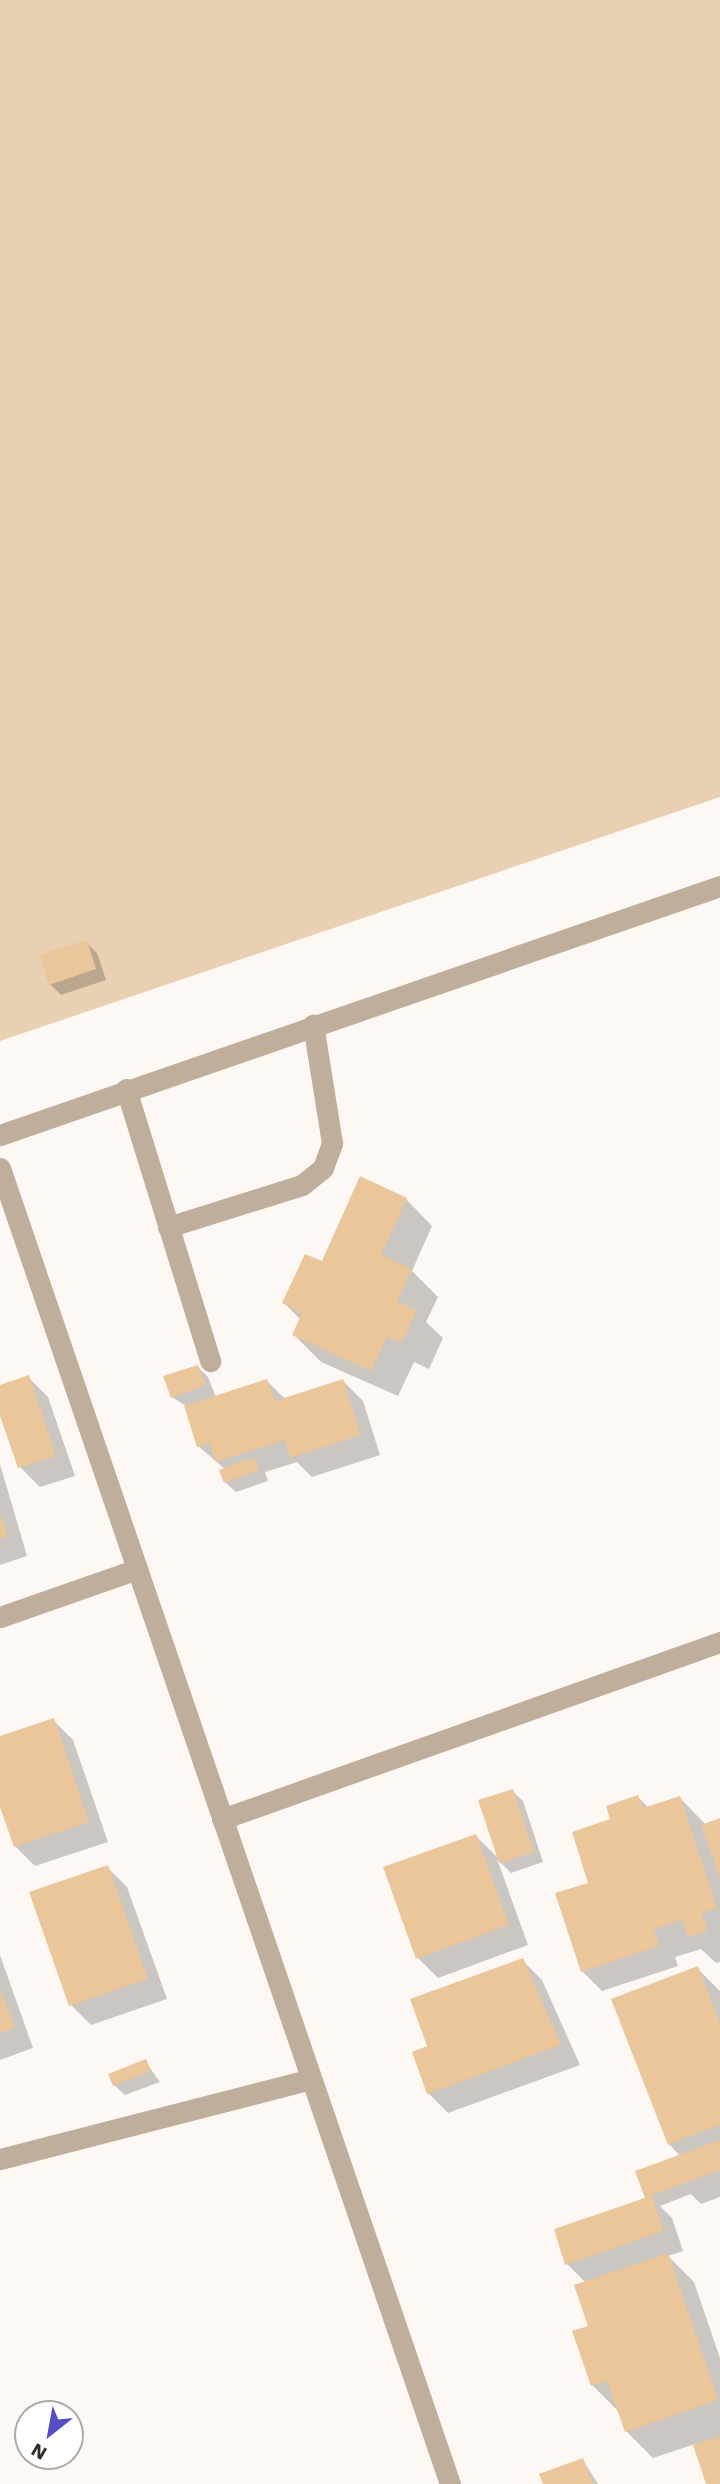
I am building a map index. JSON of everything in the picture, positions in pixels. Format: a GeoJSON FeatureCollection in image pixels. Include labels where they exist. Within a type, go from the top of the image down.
{"type":"FeatureCollection","features":[{"type":"Feature","properties":{"kind":"street"},"geometry":{"type":"LineString","coordinates":[[0,1135],[126,1089],[720,886]]}},
{"type":"Feature","properties":{"kind":"street"},"geometry":{"type":"LineString","coordinates":[[168,1227],[302,1185],[323,1168],[332,1143],[313,1025]]}},
{"type":"Feature","properties":{"kind":"street"},"geometry":{"type":"LineString","coordinates":[[126,1089],[210,1361]]}},
{"type":"Feature","properties":{"kind":"street"},"geometry":{"type":"LineString","coordinates":[[0,1168],[450,2484]]}},
{"type":"Feature","properties":{"kind":"street"},"geometry":{"type":"LineString","coordinates":[[0,1617],[137,1569]]}},
{"type":"Feature","properties":{"kind":"street"},"geometry":{"type":"LineString","coordinates":[[222,1819],[720,1642]]}},
{"type":"Feature","properties":{"kind":"street"},"geometry":{"type":"LineString","coordinates":[[0,2159],[311,2079]]}},
{"type":"Feature","properties":{"kind":"shaded area"},"geometry":{"type":"Polygon","coordinates":[[[0,0],[720,0],[720,797],[0,1041],[0,0]]]}},
{"type":"Feature","properties":{"kind":"building"},"geometry":{"type":"Polygon","coordinates":[[[87,940],[96,969],[49,985],[39,955],[87,940]]]}},
{"type":"Feature","properties":{"kind":"building"},"geometry":{"type":"Polygon","coordinates":[[[360,1176],[407,1198],[381,1255],[412,1269],[397,1301],[417,1310],[402,1343],[387,1337],[371,1371],[292,1335],[302,1313],[282,1303],[305,1254],[322,1261],[360,1176]]]}},
{"type":"Feature","properties":{"kind":"building"},"geometry":{"type":"Polygon","coordinates":[[[198,1365],[206,1385],[171,1398],[163,1376],[198,1365]]]}},
{"type":"Feature","properties":{"kind":"building"},"geometry":{"type":"Polygon","coordinates":[[[29,1375],[56,1456],[18,1468],[0,1416],[0,1385],[29,1375]]]}},
{"type":"Feature","properties":{"kind":"building"},"geometry":{"type":"Polygon","coordinates":[[[267,1379],[275,1401],[343,1379],[361,1435],[290,1458],[285,1440],[216,1462],[209,1443],[197,1447],[184,1406],[267,1379]]]}},
{"type":"Feature","properties":{"kind":"building"},"geometry":{"type":"Polygon","coordinates":[[[254,1457],[259,1470],[224,1483],[219,1470],[254,1457]]]}},
{"type":"Feature","properties":{"kind":"building"},"geometry":{"type":"Polygon","coordinates":[[[0,1514],[8,1536],[0,1539],[0,1514]]]}},
{"type":"Feature","properties":{"kind":"building"},"geometry":{"type":"Polygon","coordinates":[[[54,1718],[89,1822],[14,1847],[0,1807],[0,1736],[54,1718]]]}},
{"type":"Feature","properties":{"kind":"building"},"geometry":{"type":"Polygon","coordinates":[[[513,1789],[534,1852],[499,1863],[478,1800],[513,1789]]]}},
{"type":"Feature","properties":{"kind":"building"},"geometry":{"type":"Polygon","coordinates":[[[638,1795],[643,1808],[680,1796],[717,1908],[702,1913],[707,1931],[688,1937],[682,1920],[654,1929],[659,1946],[581,1972],[555,1893],[588,1883],[572,1832],[610,1819],[606,1806],[638,1795]]]}},
{"type":"Feature","properties":{"kind":"building"},"geometry":{"type":"Polygon","coordinates":[[[720,1818],[720,1878],[701,1825],[720,1818]]]}},
{"type":"Feature","properties":{"kind":"building"},"geometry":{"type":"Polygon","coordinates":[[[476,1834],[509,1925],[416,1959],[383,1867],[476,1834]]]}},
{"type":"Feature","properties":{"kind":"building"},"geometry":{"type":"Polygon","coordinates":[[[108,1865],[148,1979],[69,2006],[29,1892],[108,1865]]]}},
{"type":"Feature","properties":{"kind":"building"},"geometry":{"type":"Polygon","coordinates":[[[523,1958],[561,2045],[427,2094],[412,2052],[427,2046],[410,1999],[523,1958]]]}},
{"type":"Feature","properties":{"kind":"building"},"geometry":{"type":"Polygon","coordinates":[[[698,1966],[720,2023],[720,2125],[668,2145],[611,1999],[698,1966]]]}},
{"type":"Feature","properties":{"kind":"building"},"geometry":{"type":"Polygon","coordinates":[[[0,1988],[15,2028],[0,2033],[0,1988]]]}},
{"type":"Feature","properties":{"kind":"building"},"geometry":{"type":"Polygon","coordinates":[[[146,2059],[151,2071],[113,2086],[108,2074],[146,2059]]]}},
{"type":"Feature","properties":{"kind":"building"},"geometry":{"type":"Polygon","coordinates":[[[720,2140],[720,2170],[652,2195],[664,2231],[565,2265],[554,2229],[645,2198],[635,2171],[720,2140]]]}},
{"type":"Feature","properties":{"kind":"building"},"geometry":{"type":"Polygon","coordinates":[[[668,2253],[718,2400],[625,2432],[607,2381],[591,2386],[572,2331],[588,2326],[574,2285],[668,2253]]]}},
{"type":"Feature","properties":{"kind":"building"},"geometry":{"type":"Polygon","coordinates":[[[720,2436],[720,2484],[706,2484],[693,2445],[720,2436]]]}},
{"type":"Feature","properties":{"kind":"building"},"geometry":{"type":"Polygon","coordinates":[[[583,2458],[593,2484],[543,2484],[539,2474],[583,2458]]]}}]}
